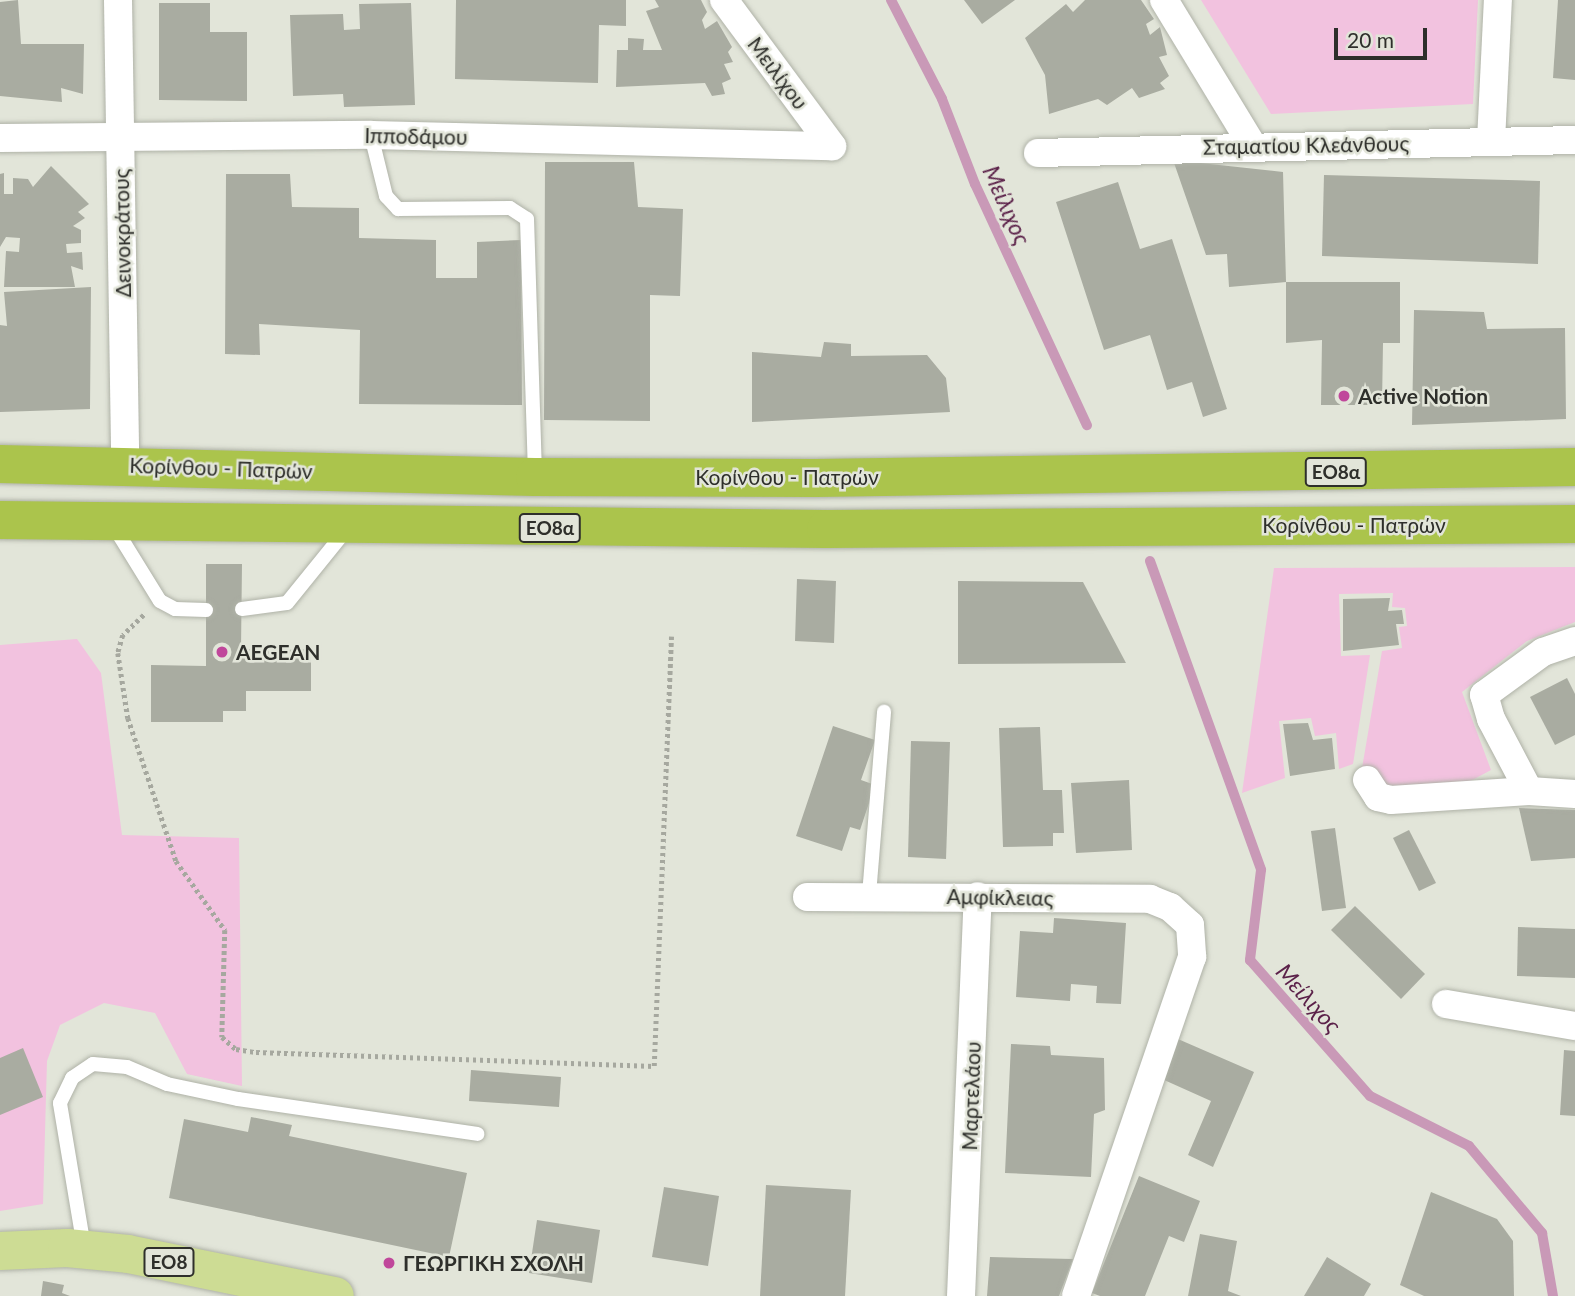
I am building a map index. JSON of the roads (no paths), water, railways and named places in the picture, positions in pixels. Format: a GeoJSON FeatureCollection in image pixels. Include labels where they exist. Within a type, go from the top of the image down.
{"type":"FeatureCollection","features":[{"type":"Feature","properties":{"kind":"highway","name":"Κορίνθου - Πατρών"},"geometry":{"type":"LineString","coordinates":[[0,464],[535,477],[1078,476],[1575,467]]}},
{"type":"Feature","properties":{"kind":"highway","name":"Κορίνθου - Πατρών"},"geometry":{"type":"LineString","coordinates":[[0,520],[350,525],[1101,527],[1575,524]]}},
{"type":"Feature","properties":{"kind":"main road","name":"ΕΟ8"},"geometry":{"type":"LineString","coordinates":[[0,1251],[85,1249],[327,1295]]}},
{"type":"Feature","properties":{"kind":"street","name":"Δεινοκράτους"},"geometry":{"type":"LineString","coordinates":[[118,0],[125,466]]}},
{"type":"Feature","properties":{"kind":"street","name":"Μειλίχου"},"geometry":{"type":"LineString","coordinates":[[724,0],[832,146]]}},
{"type":"Feature","properties":{"kind":"street"},"geometry":{"type":"LineString","coordinates":[[1164,0],[1252,145]]}},
{"type":"Feature","properties":{"kind":"street"},"geometry":{"type":"LineString","coordinates":[[1491,141],[1498,0]]}},
{"type":"Feature","properties":{"kind":"street","name":"Ιπποδάμου"},"geometry":{"type":"LineString","coordinates":[[0,138],[371,135],[832,146]]}},
{"type":"Feature","properties":{"kind":"street","name":"Σταματίου Κλεάνθους"},"geometry":{"type":"LineString","coordinates":[[1038,153],[1252,145],[1575,140]]}},
{"type":"Feature","properties":{"kind":"street"},"geometry":{"type":"LineString","coordinates":[[1529,791],[1491,719],[1484,695],[1543,652],[1575,640]]}},
{"type":"Feature","properties":{"kind":"street"},"geometry":{"type":"LineString","coordinates":[[1367,780],[1378,797],[1391,800],[1529,791],[1575,794]]}},
{"type":"Feature","properties":{"kind":"street","name":"Αμφίκλειας"},"geometry":{"type":"LineString","coordinates":[[807,897],[869,895],[1150,899],[1186,921],[1194,933],[1192,957],[1076,1296]]}},
{"type":"Feature","properties":{"kind":"street","name":"Μαρτελάου"},"geometry":{"type":"LineString","coordinates":[[961,1296],[978,896]]}},
{"type":"Feature","properties":{"kind":"street"},"geometry":{"type":"LineString","coordinates":[[1446,1004],[1575,1026]]}},
{"type":"Feature","properties":{"kind":"lane"},"geometry":{"type":"LineString","coordinates":[[371,135],[386,196],[398,209],[510,208],[527,219],[535,477]]}},
{"type":"Feature","properties":{"kind":"lane"},"geometry":{"type":"LineString","coordinates":[[110,521],[160,601],[175,609],[206,610]]}},
{"type":"Feature","properties":{"kind":"lane"},"geometry":{"type":"LineString","coordinates":[[242,609],[287,603],[350,525]]}},
{"type":"Feature","properties":{"kind":"lane"},"geometry":{"type":"LineString","coordinates":[[869,895],[884,712]]}},
{"type":"Feature","properties":{"kind":"lane"},"geometry":{"type":"LineString","coordinates":[[85,1249],[60,1103],[72,1078],[93,1064],[127,1067],[167,1084],[238,1100],[477,1134]]}},
{"type":"Feature","properties":{"kind":"waterway","name":"Μείλιχος"},"geometry":{"type":"LineString","coordinates":[[891,0],[942,99],[975,184],[1087,425]]}},
{"type":"Feature","properties":{"kind":"waterway","name":"Μείλιχος"},"geometry":{"type":"LineString","coordinates":[[1150,561],[1261,870],[1250,960],[1370,1096],[1469,1146],[1542,1233],[1553,1296]]}},
{"type":"Feature","properties":{"kind":"place","name":"Active Notion"},"geometry":{"type":"Point","coordinates":[1344,396]}},
{"type":"Feature","properties":{"kind":"place","name":"AEGEAN"},"geometry":{"type":"Point","coordinates":[222,652]}},
{"type":"Feature","properties":{"kind":"place","name":"ΓΕΩΡΓΙΚΗ ΣΧΟΛΗ"},"geometry":{"type":"Point","coordinates":[389,1263]}}]}
